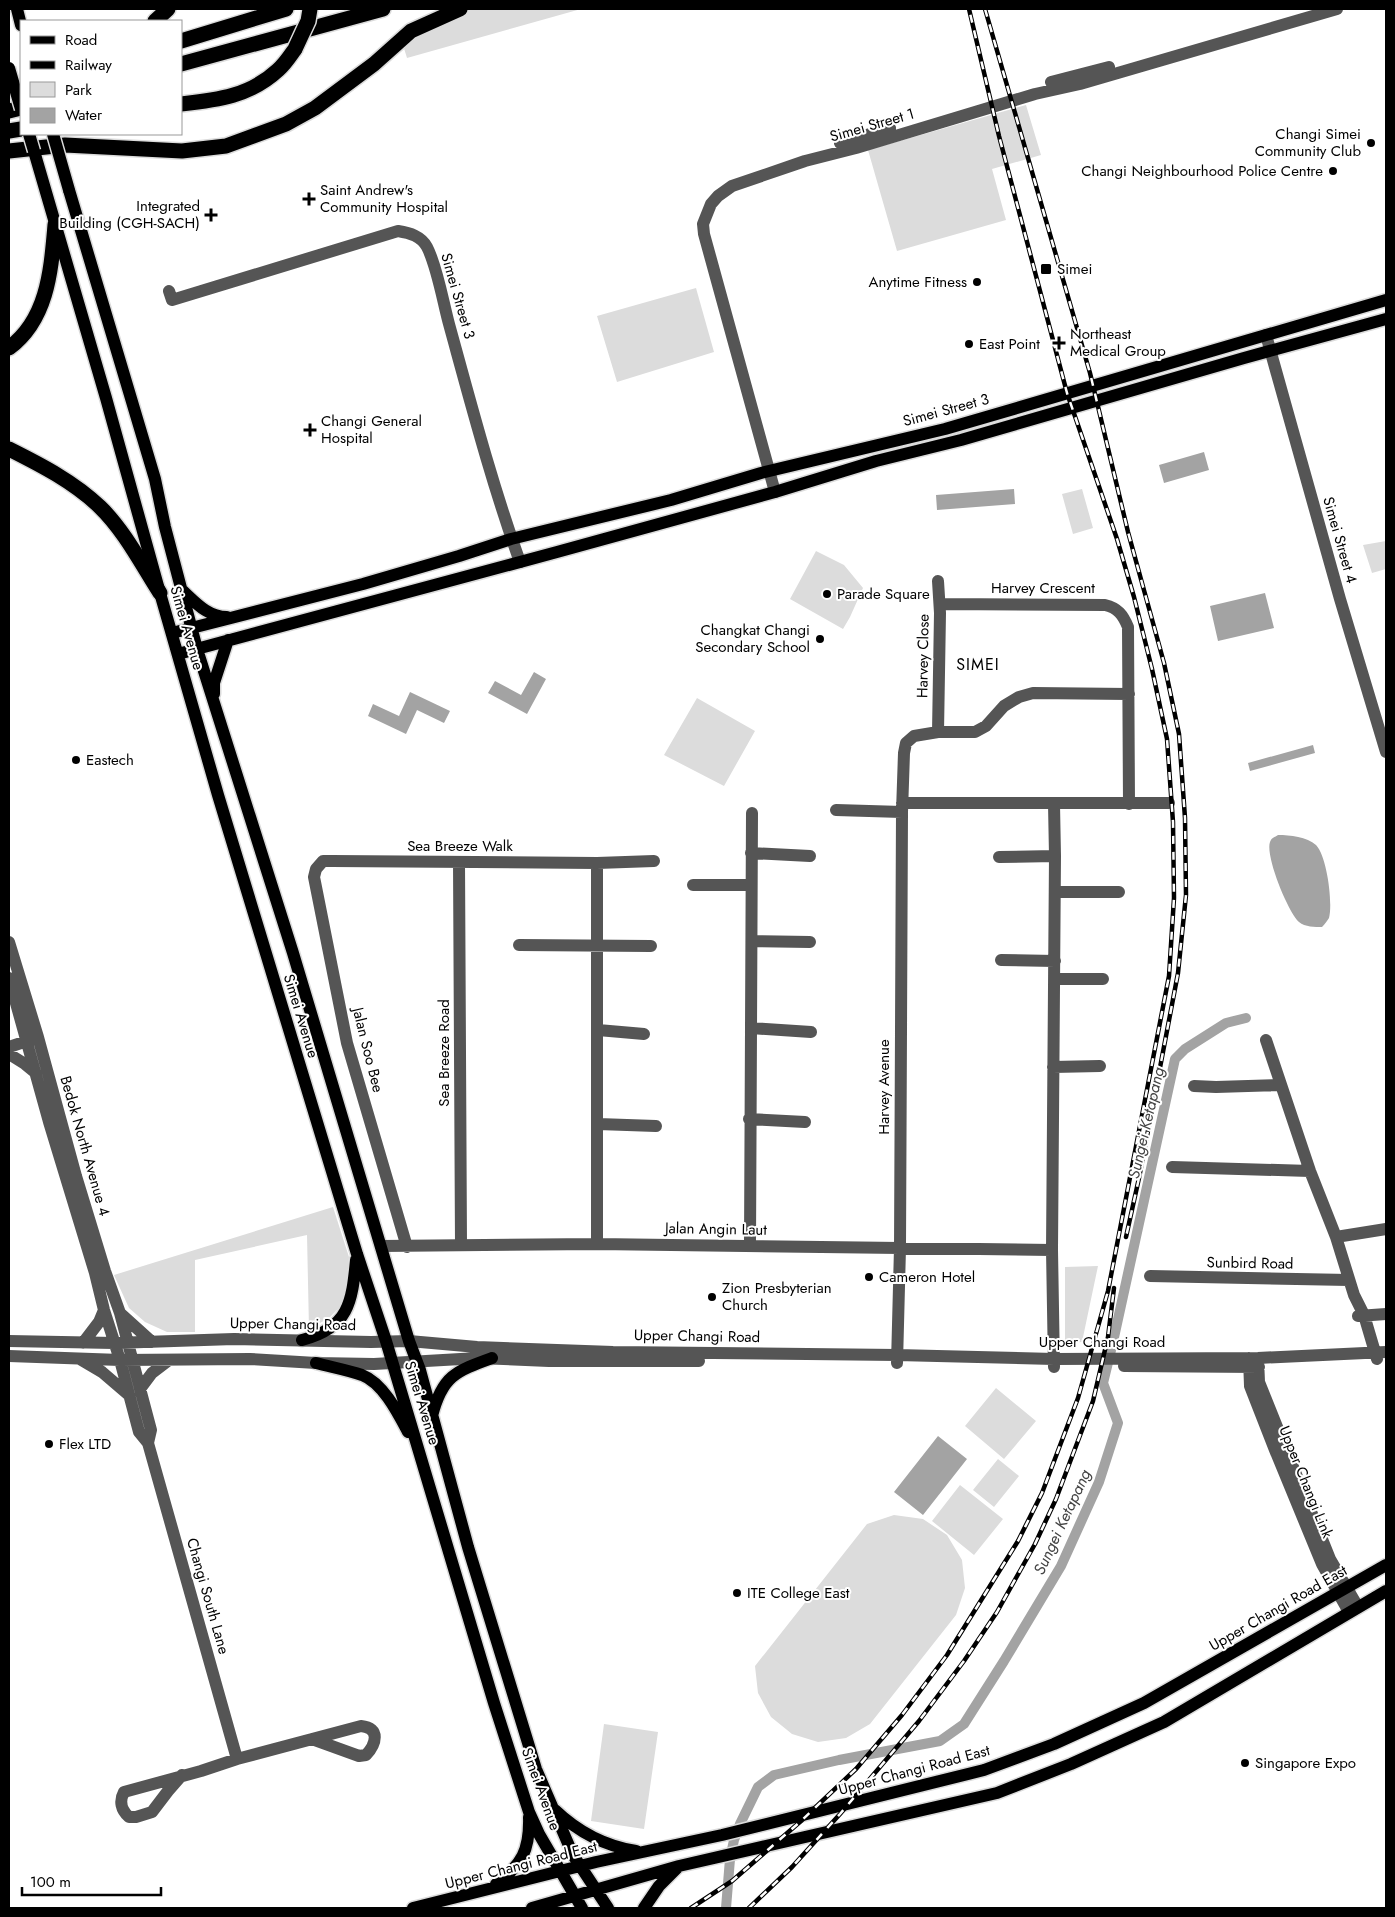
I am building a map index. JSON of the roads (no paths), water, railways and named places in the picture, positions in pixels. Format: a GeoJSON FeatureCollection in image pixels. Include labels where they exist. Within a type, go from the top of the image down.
{"type":"FeatureCollection","features":[{"type":"Feature","properties":{"kind":"highway"},"geometry":{"type":"LineString","coordinates":[[156,20],[168,9]]}},
{"type":"Feature","properties":{"kind":"highway"},"geometry":{"type":"LineString","coordinates":[[182,40],[286,9]]}},
{"type":"Feature","properties":{"kind":"highway"},"geometry":{"type":"LineString","coordinates":[[182,104],[222,100],[255,87],[279,70],[295,49],[308,21],[310,9]]}},
{"type":"Feature","properties":{"kind":"highway"},"geometry":{"type":"LineString","coordinates":[[182,64],[383,9]]}},
{"type":"Feature","properties":{"kind":"highway"},"geometry":{"type":"LineString","coordinates":[[9,151],[65,145],[182,151],[226,146],[286,124],[315,108],[374,64],[411,31],[460,9]]}},
{"type":"Feature","properties":{"kind":"highway"},"geometry":{"type":"LineString","coordinates":[[9,348],[20,340],[38,314],[47,285],[55,225]]}},
{"type":"Feature","properties":{"kind":"highway"},"geometry":{"type":"LineString","coordinates":[[9,449],[70,482],[101,508],[127,540],[160,593]]}},
{"type":"Feature","properties":{"kind":"main road"},"geometry":{"type":"LineString","coordinates":[[9,68],[20,105]]}},
{"type":"Feature","properties":{"kind":"main road","name":"Simei Avenue"},"geometry":{"type":"LineString","coordinates":[[29,135],[218,795],[357,1254],[386,1341],[481,1659],[529,1812],[539,1834],[582,1908]]}},
{"type":"Feature","properties":{"kind":"main road","name":"Simei Avenue"},"geometry":{"type":"LineString","coordinates":[[52,135],[155,479],[165,527],[197,649],[290,943],[409,1341],[417,1362],[465,1539],[510,1688],[534,1762],[551,1806],[579,1867],[608,1908]]}},
{"type":"Feature","properties":{"kind":"main road","name":"Simei Street 3"},"geometry":{"type":"LineString","coordinates":[[172,633],[342,590],[511,539],[671,500],[765,472],[944,429],[1386,300]]}},
{"type":"Feature","properties":{"kind":"main road"},"geometry":{"type":"LineString","coordinates":[[178,654],[771,493],[876,461],[961,440],[1386,319]]}},
{"type":"Feature","properties":{"kind":"main road"},"geometry":{"type":"LineString","coordinates":[[459,556],[472,562],[476,573]]}},
{"type":"Feature","properties":{"kind":"main road"},"geometry":{"type":"LineString","coordinates":[[183,591],[205,611],[220,617],[235,617]]}},
{"type":"Feature","properties":{"kind":"main road"},"geometry":{"type":"LineString","coordinates":[[214,699],[214,683],[228,640]]}},
{"type":"Feature","properties":{"kind":"main road"},"geometry":{"type":"LineString","coordinates":[[302,1340],[314,1337],[327,1329],[346,1312],[353,1294],[357,1254]]}},
{"type":"Feature","properties":{"kind":"main road"},"geometry":{"type":"LineString","coordinates":[[432,1416],[437,1397],[445,1384],[454,1375],[465,1368],[492,1358]]}},
{"type":"Feature","properties":{"kind":"main road"},"geometry":{"type":"LineString","coordinates":[[316,1363],[364,1375],[375,1384],[392,1402],[420,1453]]}},
{"type":"Feature","properties":{"kind":"main road","name":"Upper Changi Road East"},"geometry":{"type":"LineString","coordinates":[[413,1908],[490,1888],[722,1835],[984,1770],[1054,1744],[1144,1703],[1386,1566]]}},
{"type":"Feature","properties":{"kind":"main road"},"geometry":{"type":"LineString","coordinates":[[532,1908],[679,1866],[997,1793],[1071,1764],[1164,1722],[1386,1591]]}},
{"type":"Feature","properties":{"kind":"main road"},"geometry":{"type":"LineString","coordinates":[[551,1806],[576,1828],[592,1838],[624,1849],[644,1852]]}},
{"type":"Feature","properties":{"kind":"main road"},"geometry":{"type":"LineString","coordinates":[[490,1888],[510,1874],[525,1853],[530,1829],[529,1812]]}},
{"type":"Feature","properties":{"kind":"main road"},"geometry":{"type":"LineString","coordinates":[[644,1908],[659,1886],[679,1866]]}},
{"type":"Feature","properties":{"kind":"street","name":"Simei Street 1"},"geometry":{"type":"LineString","coordinates":[[771,493],[696,235],[695,223],[699,210],[704,199],[713,190],[729,179],[802,154],[1310,9]]}},
{"type":"Feature","properties":{"kind":"street","name":"Simei Street 1"},"geometry":{"type":"LineString","coordinates":[[765,472],[704,234],[703,224],[706,212],[718,196],[732,186],[804,161],[856,148],[1035,94],[1080,84],[1337,9]]}},
{"type":"Feature","properties":{"kind":"street","name":"Simei Street 3"},"geometry":{"type":"LineString","coordinates":[[169,291],[172,300],[398,231],[410,233],[421,239],[428,248],[448,324],[511,539],[520,562]]}},
{"type":"Feature","properties":{"kind":"street","name":"Simei Street 4"},"geometry":{"type":"LineString","coordinates":[[1266,335],[1340,599],[1386,752]]}},
{"type":"Feature","properties":{"kind":"street","name":"Harvey Close"},"geometry":{"type":"LineString","coordinates":[[938,581],[940,604],[938,732]]}},
{"type":"Feature","properties":{"kind":"street","name":"Harvey Crescent"},"geometry":{"type":"LineString","coordinates":[[940,604],[1105,605],[1113,607],[1125,619],[1128,627],[1130,804]]}},
{"type":"Feature","properties":{"kind":"street"},"geometry":{"type":"LineString","coordinates":[[902,808],[904,753],[906,742],[914,736],[938,732],[975,732],[986,726],[1004,706],[1018,697],[1033,692],[1129,694]]}},
{"type":"Feature","properties":{"kind":"street"},"geometry":{"type":"LineString","coordinates":[[836,810],[1169,803]]}},
{"type":"Feature","properties":{"kind":"street"},"geometry":{"type":"LineString","coordinates":[[1054,804],[1056,856],[1052,1250],[1054,1363]]}},
{"type":"Feature","properties":{"kind":"street","name":"Harvey Avenue"},"geometry":{"type":"LineString","coordinates":[[897,1359],[900,1248],[902,808]]}},
{"type":"Feature","properties":{"kind":"street"},"geometry":{"type":"LineString","coordinates":[[750,1245],[749,1119],[752,814]]}},
{"type":"Feature","properties":{"kind":"street"},"geometry":{"type":"LineString","coordinates":[[751,853],[810,856]]}},
{"type":"Feature","properties":{"kind":"street"},"geometry":{"type":"LineString","coordinates":[[999,857],[1056,856]]}},
{"type":"Feature","properties":{"kind":"street","name":"Sea Breeze Walk"},"geometry":{"type":"LineString","coordinates":[[323,861],[597,863],[654,861]]}},
{"type":"Feature","properties":{"kind":"street","name":"Jalan Soo Bee"},"geometry":{"type":"LineString","coordinates":[[323,861],[316,869],[314,877],[347,1043],[407,1247]]}},
{"type":"Feature","properties":{"kind":"street","name":"Sea Breeze Road"},"geometry":{"type":"LineString","coordinates":[[459,862],[461,1244]]}},
{"type":"Feature","properties":{"kind":"street"},"geometry":{"type":"LineString","coordinates":[[597,863],[597,1244]]}},
{"type":"Feature","properties":{"kind":"street"},"geometry":{"type":"LineString","coordinates":[[693,885],[751,885]]}},
{"type":"Feature","properties":{"kind":"street"},"geometry":{"type":"LineString","coordinates":[[1055,892],[1119,892]]}},
{"type":"Feature","properties":{"kind":"street"},"geometry":{"type":"LineString","coordinates":[[752,941],[810,942]]}},
{"type":"Feature","properties":{"kind":"street","name":"Bedok North Avenue 4"},"geometry":{"type":"LineString","coordinates":[[9,942],[32,1039],[36,1073],[114,1343],[126,1360]]}},
{"type":"Feature","properties":{"kind":"street"},"geometry":{"type":"LineString","coordinates":[[519,945],[651,946]]}},
{"type":"Feature","properties":{"kind":"street"},"geometry":{"type":"LineString","coordinates":[[1001,960],[1054,961]]}},
{"type":"Feature","properties":{"kind":"street","name":"Bedok North Avenue 4"},"geometry":{"type":"LineString","coordinates":[[9,978],[32,1039],[120,1314],[128,1343],[126,1360]]}},
{"type":"Feature","properties":{"kind":"street"},"geometry":{"type":"LineString","coordinates":[[1054,979],[1103,979]]}},
{"type":"Feature","properties":{"kind":"street"},"geometry":{"type":"LineString","coordinates":[[751,1028],[811,1032]]}},
{"type":"Feature","properties":{"kind":"street"},"geometry":{"type":"LineString","coordinates":[[598,1030],[644,1034]]}},
{"type":"Feature","properties":{"kind":"street"},"geometry":{"type":"LineString","coordinates":[[9,1047],[32,1039]]}},
{"type":"Feature","properties":{"kind":"street"},"geometry":{"type":"LineString","coordinates":[[1266,1040],[1310,1171],[1336,1237],[1376,1357]]}},
{"type":"Feature","properties":{"kind":"street"},"geometry":{"type":"LineString","coordinates":[[9,1054],[36,1073]]}},
{"type":"Feature","properties":{"kind":"street"},"geometry":{"type":"LineString","coordinates":[[1054,1067],[1100,1066]]}},
{"type":"Feature","properties":{"kind":"street"},"geometry":{"type":"LineString","coordinates":[[1194,1086],[1281,1086]]}},
{"type":"Feature","properties":{"kind":"street"},"geometry":{"type":"LineString","coordinates":[[749,1119],[805,1122]]}},
{"type":"Feature","properties":{"kind":"street"},"geometry":{"type":"LineString","coordinates":[[598,1124],[656,1126]]}},
{"type":"Feature","properties":{"kind":"street"},"geometry":{"type":"LineString","coordinates":[[1172,1167],[1310,1171]]}},
{"type":"Feature","properties":{"kind":"street"},"geometry":{"type":"LineString","coordinates":[[1336,1237],[1386,1229]]}},
{"type":"Feature","properties":{"kind":"street","name":"Jalan Angin Laut"},"geometry":{"type":"LineString","coordinates":[[381,1246],[597,1244],[1052,1250]]}},
{"type":"Feature","properties":{"kind":"street","name":"Sunbird Road"},"geometry":{"type":"LineString","coordinates":[[1150,1276],[1349,1280]]}},
{"type":"Feature","properties":{"kind":"street"},"geometry":{"type":"LineString","coordinates":[[83,1343],[99,1322],[104,1310]]}},
{"type":"Feature","properties":{"kind":"street"},"geometry":{"type":"LineString","coordinates":[[120,1314],[152,1342]]}},
{"type":"Feature","properties":{"kind":"street"},"geometry":{"type":"LineString","coordinates":[[1361,1314],[1386,1314]]}},
{"type":"Feature","properties":{"kind":"street","name":"Upper Changi Road"},"geometry":{"type":"LineString","coordinates":[[9,1341],[83,1343],[234,1339],[409,1341],[476,1347],[613,1352],[1054,1363],[1254,1363],[1376,1357]]}},
{"type":"Feature","properties":{"kind":"street","name":"Upper Changi Road"},"geometry":{"type":"LineString","coordinates":[[9,1356],[126,1360],[250,1359],[316,1363],[392,1364],[492,1358],[549,1361],[897,1359]]}},
{"type":"Feature","properties":{"kind":"street"},"geometry":{"type":"LineString","coordinates":[[79,1358],[135,1393],[152,1373],[169,1360]]}},
{"type":"Feature","properties":{"kind":"street","name":"Changi South Lane"},"geometry":{"type":"LineString","coordinates":[[126,1360],[135,1393],[139,1432],[148,1443],[237,1759]]}},
{"type":"Feature","properties":{"kind":"street","name":"Upper Changi Link"},"geometry":{"type":"LineString","coordinates":[[1254,1363],[1259,1382],[1342,1590],[1354,1610]]}},
{"type":"Feature","properties":{"kind":"street"},"geometry":{"type":"LineString","coordinates":[[182,1775],[152,1812],[129,1817],[122,1808],[124,1792],[182,1775],[200,1771],[237,1759],[312,1739]]}},
{"type":"Feature","properties":{"kind":"water"},"geometry":{"type":"Polygon","coordinates":[[[1204,452],[1209,470],[1164,483],[1159,465],[1204,452]]]}},
{"type":"Feature","properties":{"kind":"water"},"geometry":{"type":"Polygon","coordinates":[[[1014,489],[1015,504],[937,510],[936,495],[1014,489]]]}},
{"type":"Feature","properties":{"kind":"water"},"geometry":{"type":"Polygon","coordinates":[[[1265,593],[1274,628],[1218,641],[1210,606],[1265,593]]]}},
{"type":"Feature","properties":{"kind":"water"},"geometry":{"type":"Polygon","coordinates":[[[534,672],[546,679],[527,714],[488,693],[495,681],[521,695],[534,672]]]}},
{"type":"Feature","properties":{"kind":"water"},"geometry":{"type":"Polygon","coordinates":[[[410,692],[450,711],[444,723],[417,710],[406,734],[368,716],[373,704],[399,716],[410,692]]]}},
{"type":"Feature","properties":{"kind":"water"},"geometry":{"type":"Polygon","coordinates":[[[1313,745],[1315,753],[1250,771],[1248,763],[1313,745]]]}},
{"type":"Feature","properties":{"kind":"water"},"geometry":{"type":"Polygon","coordinates":[[[1278,835],[1303,838],[1316,845],[1320,851],[1326,869],[1330,902],[1329,918],[1322,927],[1301,924],[1294,916],[1278,884],[1269,849],[1271,841],[1278,835]]]}},
{"type":"Feature","properties":{"kind":"water"},"geometry":{"type":"Polygon","coordinates":[[[938,1436],[967,1459],[923,1515],[894,1492],[938,1436]]]}},
{"type":"Feature","properties":{"kind":"waterway","name":"Sungei Ketapang"},"geometry":{"type":"LineString","coordinates":[[726,1908],[730,1859],[734,1840],[758,1787],[774,1775],[839,1760],[940,1741],[964,1724],[1061,1566],[1099,1482],[1118,1423],[1103,1383],[1175,1059],[1185,1049],[1226,1023],[1246,1018]]}},
{"type":"Feature","properties":{"kind":"railway"},"geometry":{"type":"LineString","coordinates":[[691,1908],[732,1881],[801,1821],[856,1769],[902,1715],[947,1655],[1018,1541],[1042,1493],[1078,1398],[1108,1291],[1169,976],[1174,898],[1173,822],[1167,739],[1134,597],[1117,539],[1067,393],[999,136],[969,9]]}},
{"type":"Feature","properties":{"kind":"railway"},"geometry":{"type":"LineString","coordinates":[[985,9],[1090,373],[1128,532],[1164,663],[1179,734],[1185,818],[1186,895],[1178,973],[1126,1237]]}},
{"type":"Feature","properties":{"kind":"railway"},"geometry":{"type":"LineString","coordinates":[[749,1908],[792,1867],[919,1721],[964,1661],[997,1612],[1035,1544],[1056,1499],[1093,1401],[1108,1337],[1114,1288]]}},
{"type":"Feature","properties":{"kind":"place","name":"Changi Simei Community Club"},"geometry":{"type":"Point","coordinates":[1371,143]}},
{"type":"Feature","properties":{"kind":"place","name":"Changi Neighbourhood Police Centre"},"geometry":{"type":"Point","coordinates":[1333,171]}},
{"type":"Feature","properties":{"kind":"place","name":"Saint Andrew's Community Hospital"},"geometry":{"type":"Point","coordinates":[309,199]}},
{"type":"Feature","properties":{"kind":"place","name":"Integrated Building (CGH-SACH)"},"geometry":{"type":"Point","coordinates":[211,215]}},
{"type":"Feature","properties":{"kind":"place","name":"Simei"},"geometry":{"type":"Point","coordinates":[1046,269]}},
{"type":"Feature","properties":{"kind":"place","name":"Anytime Fitness"},"geometry":{"type":"Point","coordinates":[977,282]}},
{"type":"Feature","properties":{"kind":"place","name":"Northeast Medical Group"},"geometry":{"type":"Point","coordinates":[1059,343]}},
{"type":"Feature","properties":{"kind":"place","name":"East Point"},"geometry":{"type":"Point","coordinates":[969,344]}},
{"type":"Feature","properties":{"kind":"place","name":"Changi General Hospital"},"geometry":{"type":"Point","coordinates":[310,430]}},
{"type":"Feature","properties":{"kind":"place","name":"Parade Square"},"geometry":{"type":"Point","coordinates":[827,594]}},
{"type":"Feature","properties":{"kind":"place","name":"Changkat Changi Secondary School"},"geometry":{"type":"Point","coordinates":[820,639]}},
{"type":"Feature","properties":{"kind":"place","name":"Eastech"},"geometry":{"type":"Point","coordinates":[76,760]}},
{"type":"Feature","properties":{"kind":"place","name":"Cameron Hotel"},"geometry":{"type":"Point","coordinates":[869,1277]}},
{"type":"Feature","properties":{"kind":"place","name":"Zion Presbyterian Church"},"geometry":{"type":"Point","coordinates":[712,1297]}},
{"type":"Feature","properties":{"kind":"place","name":"Flex LTD"},"geometry":{"type":"Point","coordinates":[49,1444]}},
{"type":"Feature","properties":{"kind":"place","name":"ITE College East"},"geometry":{"type":"Point","coordinates":[737,1593]}},
{"type":"Feature","properties":{"kind":"place","name":"Singapore Expo"},"geometry":{"type":"Point","coordinates":[1245,1763]}},
{"type":"Feature","properties":{"kind":"district","name":"SIMEI"},"geometry":{"type":"Point","coordinates":[978,664]}}]}
